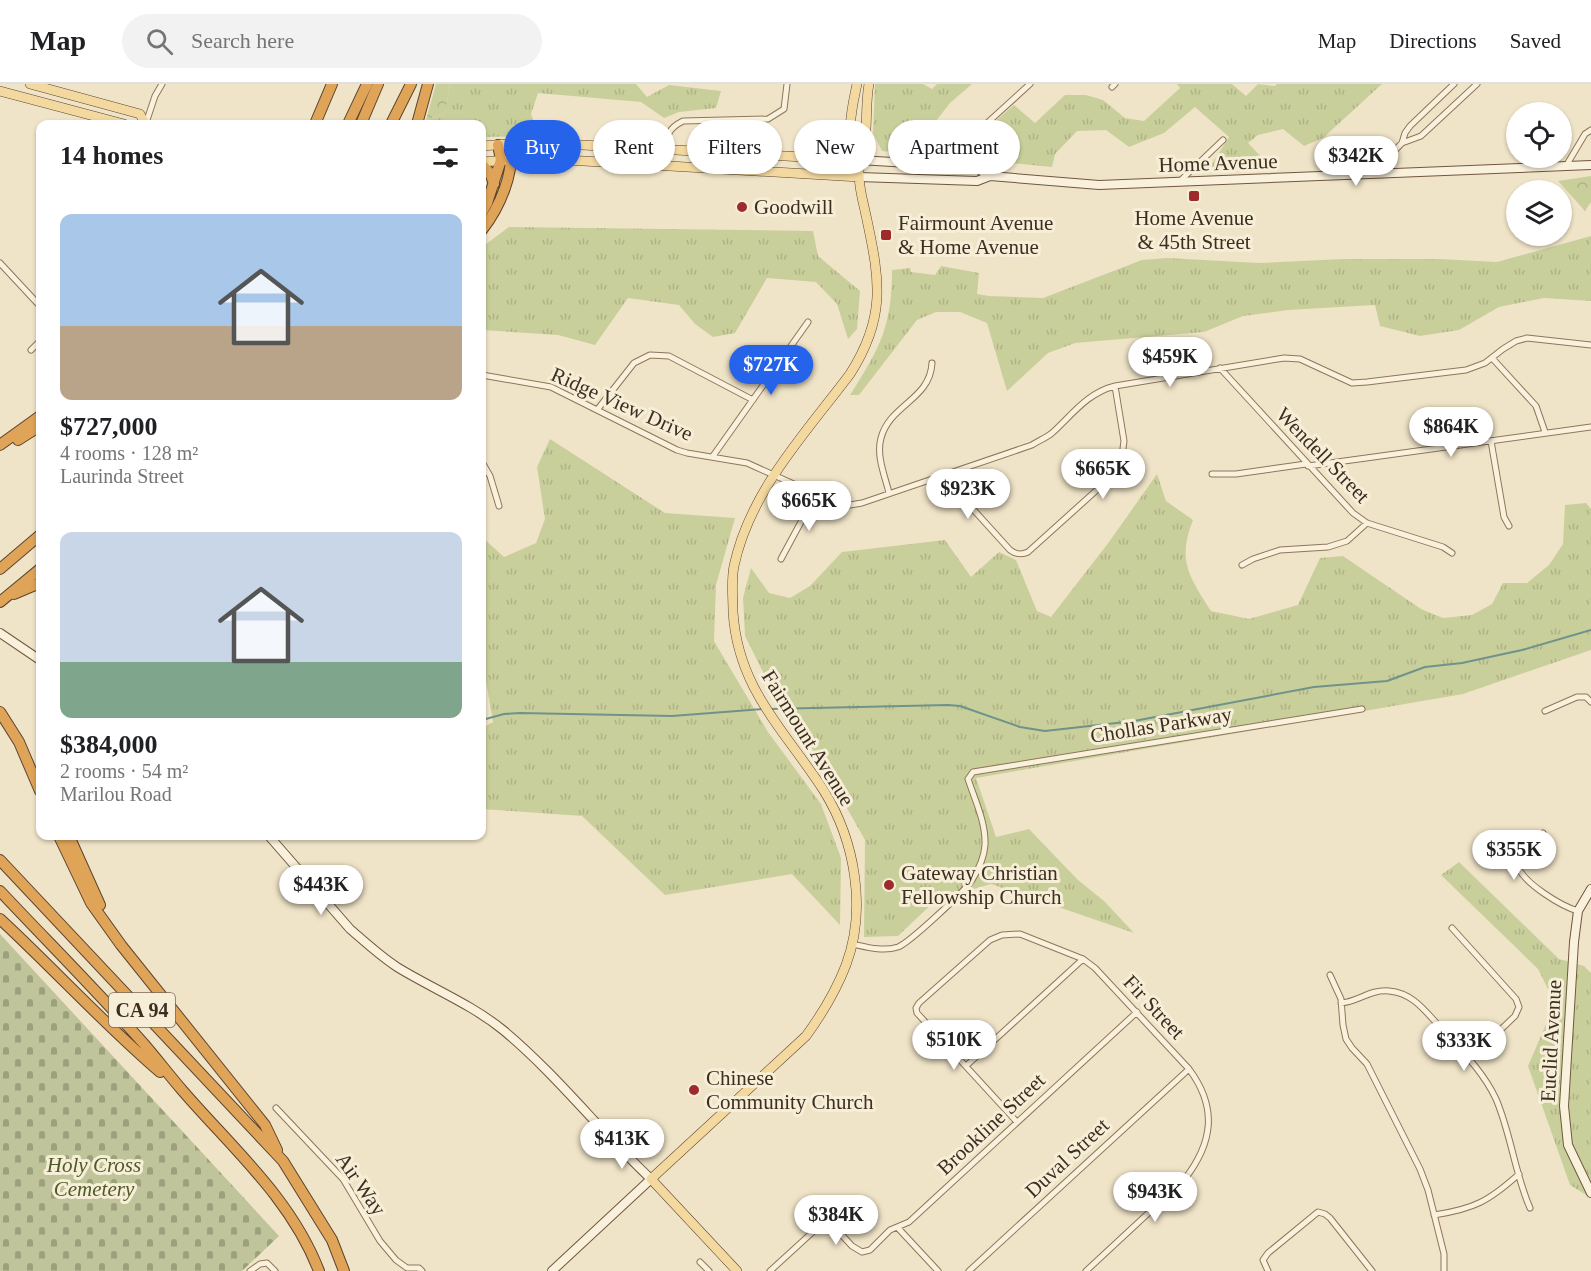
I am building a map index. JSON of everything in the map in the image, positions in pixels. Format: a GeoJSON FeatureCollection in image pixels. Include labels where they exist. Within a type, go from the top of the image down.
{"type":"FeatureCollection","features":[{"type":"Feature","properties":{"kind":"highway"},"geometry":{"type":"LineString","coordinates":[[317,120],[332,84]]}},
{"type":"Feature","properties":{"kind":"highway"},"geometry":{"type":"LineString","coordinates":[[350,120],[367,84]]}},
{"type":"Feature","properties":{"kind":"highway"},"geometry":{"type":"LineString","coordinates":[[363,120],[378,84]]}},
{"type":"Feature","properties":{"kind":"highway"},"geometry":{"type":"LineString","coordinates":[[393,120],[411,84]]}},
{"type":"Feature","properties":{"kind":"highway"},"geometry":{"type":"LineString","coordinates":[[399,120],[411,84]]}},
{"type":"Feature","properties":{"kind":"highway"},"geometry":{"type":"LineString","coordinates":[[418,120],[428,84]]}},
{"type":"Feature","properties":{"kind":"highway"},"geometry":{"type":"LineString","coordinates":[[486,203],[501,160],[498,145]]}},
{"type":"Feature","properties":{"kind":"highway"},"geometry":{"type":"LineString","coordinates":[[486,168],[494,184]]}},
{"type":"Feature","properties":{"kind":"highway"},"geometry":{"type":"LineString","coordinates":[[486,225],[498,204],[508,174]]}},
{"type":"Feature","properties":{"kind":"highway"},"geometry":{"type":"LineString","coordinates":[[0,445],[36,419]]}},
{"type":"Feature","properties":{"kind":"highway"},"geometry":{"type":"LineString","coordinates":[[0,451],[36,428]]}},
{"type":"Feature","properties":{"kind":"highway"},"geometry":{"type":"LineString","coordinates":[[0,569],[36,538]]}},
{"type":"Feature","properties":{"kind":"highway"},"geometry":{"type":"LineString","coordinates":[[3,600],[36,572]]}},
{"type":"Feature","properties":{"kind":"highway"},"geometry":{"type":"LineString","coordinates":[[3,600],[36,585]]}},
{"type":"Feature","properties":{"kind":"highway"},"geometry":{"type":"LineString","coordinates":[[0,712],[19,742],[36,782]]}},
{"type":"Feature","properties":{"kind":"highway"},"geometry":{"type":"LineString","coordinates":[[61,840],[92,903],[121,945],[265,1125],[283,1161]]}},
{"type":"Feature","properties":{"kind":"highway"},"geometry":{"type":"LineString","coordinates":[[71,840],[93,891],[121,945]]}},
{"type":"Feature","properties":{"kind":"highway","name":"CA 94"},"geometry":{"type":"LineString","coordinates":[[0,860],[283,1161],[333,1239],[344,1271]]}},
{"type":"Feature","properties":{"kind":"highway","name":"CA 94"},"geometry":{"type":"LineString","coordinates":[[0,891],[143,1044],[255,1169],[273,1191],[298,1230],[319,1271]]}},
{"type":"Feature","properties":{"kind":"highway"},"geometry":{"type":"LineString","coordinates":[[0,919],[117,1035],[183,1091]]}},
{"type":"Feature","properties":{"kind":"highway"},"geometry":{"type":"LineString","coordinates":[[0,923],[36,953]]}},
{"type":"Feature","properties":{"kind":"main road"},"geometry":{"type":"LineString","coordinates":[[30,84],[140,114],[143,120]]}},
{"type":"Feature","properties":{"kind":"main road","name":"Fairmount Avenue"},"geometry":{"type":"LineString","coordinates":[[851,120],[857,84]]}},
{"type":"Feature","properties":{"kind":"main road","name":"Fairmount Avenue"},"geometry":{"type":"LineString","coordinates":[[866,120],[869,84]]}},
{"type":"Feature","properties":{"kind":"main road"},"geometry":{"type":"LineString","coordinates":[[0,91],[109,120]]}},
{"type":"Feature","properties":{"kind":"main road","name":"Home Avenue"},"geometry":{"type":"LineString","coordinates":[[486,146],[504,145]]}},
{"type":"Feature","properties":{"kind":"main road","name":"Home Avenue"},"geometry":{"type":"LineString","coordinates":[[675,149],[794,156]]}},
{"type":"Feature","properties":{"kind":"main road","name":"Home Avenue"},"geometry":{"type":"LineString","coordinates":[[486,162],[504,160]]}},
{"type":"Feature","properties":{"kind":"main road","name":"Home Avenue"},"geometry":{"type":"LineString","coordinates":[[581,161],[859,177],[977,181],[990,176],[1099,185],[1511,168]]}},
{"type":"Feature","properties":{"kind":"main road","name":"Home Avenue"},"geometry":{"type":"LineString","coordinates":[[876,161],[975,167],[990,176]]}},
{"type":"Feature","properties":{"kind":"main road","name":"Home Avenue"},"geometry":{"type":"LineString","coordinates":[[1572,166],[1591,165]]}},
{"type":"Feature","properties":{"kind":"main road","name":"Fairmount Avenue"},"geometry":{"type":"LineString","coordinates":[[651,1179],[806,1036],[835,991],[847,964],[852,944],[857,913],[856,888],[848,845],[834,808],[749,681],[738,647],[733,610],[734,569],[743,532],[762,493],[850,374],[873,326],[878,271],[859,177]]}},
{"type":"Feature","properties":{"kind":"main road"},"geometry":{"type":"LineString","coordinates":[[0,633],[36,657]]}},
{"type":"Feature","properties":{"kind":"main road"},"geometry":{"type":"LineString","coordinates":[[272,840],[364,942],[394,965],[501,1029],[535,1059],[736,1271]]}},
{"type":"Feature","properties":{"kind":"main road","name":"Euclid Avenue"},"geometry":{"type":"LineString","coordinates":[[1591,889],[1578,911],[1574,942],[1564,1106],[1568,1145],[1591,1193]]}},
{"type":"Feature","properties":{"kind":"main road"},"geometry":{"type":"LineString","coordinates":[[552,1271],[651,1179]]}},
{"type":"Feature","properties":{"kind":"street"},"geometry":{"type":"LineString","coordinates":[[146,120],[162,84]]}},
{"type":"Feature","properties":{"kind":"street"},"geometry":{"type":"LineString","coordinates":[[675,125],[683,122],[768,119],[784,109],[786,84]]}},
{"type":"Feature","properties":{"kind":"street"},"geometry":{"type":"LineString","coordinates":[[990,120],[1030,84]]}},
{"type":"Feature","properties":{"kind":"street"},"geometry":{"type":"LineString","coordinates":[[1373,173],[1402,143],[1410,126],[1454,84]]}},
{"type":"Feature","properties":{"kind":"street"},"geometry":{"type":"LineString","coordinates":[[1402,143],[1421,136],[1477,84]]}},
{"type":"Feature","properties":{"kind":"street"},"geometry":{"type":"LineString","coordinates":[[1572,156],[1585,134],[1591,130]]}},
{"type":"Feature","properties":{"kind":"street"},"geometry":{"type":"LineString","coordinates":[[1178,182],[1222,140]]}},
{"type":"Feature","properties":{"kind":"street"},"geometry":{"type":"LineString","coordinates":[[0,263],[36,302]]}},
{"type":"Feature","properties":{"kind":"street"},"geometry":{"type":"LineString","coordinates":[[713,456],[808,322]]}},
{"type":"Feature","properties":{"kind":"street","name":"Ridge View Drive"},"geometry":{"type":"LineString","coordinates":[[486,376],[541,384],[677,450],[747,463],[816,494],[850,505],[862,503],[1032,445],[1049,435],[1091,395],[1115,386],[1284,358],[1300,359],[1352,384],[1467,370],[1492,358],[1516,341],[1527,339],[1591,345]]}},
{"type":"Feature","properties":{"kind":"street"},"geometry":{"type":"LineString","coordinates":[[31,351],[36,345]]}},
{"type":"Feature","properties":{"kind":"street"},"geometry":{"type":"LineString","coordinates":[[597,410],[634,363],[650,355],[669,356],[753,400]]}},
{"type":"Feature","properties":{"kind":"street"},"geometry":{"type":"LineString","coordinates":[[1492,358],[1536,406],[1545,432]]}},
{"type":"Feature","properties":{"kind":"street"},"geometry":{"type":"LineString","coordinates":[[889,493],[880,456],[881,439],[888,421],[927,385],[932,363]]}},
{"type":"Feature","properties":{"kind":"street","name":"Wendell Street"},"geometry":{"type":"LineString","coordinates":[[1220,368],[1353,513],[1367,523],[1443,546],[1452,553]]}},
{"type":"Feature","properties":{"kind":"street"},"geometry":{"type":"LineString","coordinates":[[951,473],[962,497],[1010,550],[1023,555],[1109,479],[1122,456],[1124,441],[1115,386]]}},
{"type":"Feature","properties":{"kind":"street"},"geometry":{"type":"LineString","coordinates":[[1212,474],[1236,474],[1591,427]]}},
{"type":"Feature","properties":{"kind":"street"},"geometry":{"type":"LineString","coordinates":[[1491,441],[1504,517],[1509,526]]}},
{"type":"Feature","properties":{"kind":"street"},"geometry":{"type":"LineString","coordinates":[[486,469],[499,506]]}},
{"type":"Feature","properties":{"kind":"street"},"geometry":{"type":"LineString","coordinates":[[781,559],[816,494]]}},
{"type":"Feature","properties":{"kind":"street"},"geometry":{"type":"LineString","coordinates":[[1242,565],[1280,550],[1328,547],[1347,541],[1367,523]]}},
{"type":"Feature","properties":{"kind":"street"},"geometry":{"type":"LineString","coordinates":[[1545,711],[1577,697],[1586,698],[1591,702]]}},
{"type":"Feature","properties":{"kind":"street","name":"Chollas Parkway"},"geometry":{"type":"LineString","coordinates":[[852,944],[873,949],[897,947],[911,938],[971,882],[980,867],[985,844],[984,828],[968,779],[973,772],[1362,709]]}},
{"type":"Feature","properties":{"kind":"street"},"geometry":{"type":"LineString","coordinates":[[1543,833],[1517,853],[1518,869],[1546,896],[1578,911]]}},
{"type":"Feature","properties":{"kind":"street"},"geometry":{"type":"LineString","coordinates":[[1452,928],[1516,999],[1519,1007],[1515,1016],[1469,1060]]}},
{"type":"Feature","properties":{"kind":"street","name":"Fir Street"},"geometry":{"type":"LineString","coordinates":[[966,1066],[917,1013],[916,1008],[990,940],[1009,934],[1020,934],[1083,958],[1095,968],[1189,1069],[1201,1088],[1208,1113],[1208,1134],[1201,1157],[1184,1180],[1086,1271]]}},
{"type":"Feature","properties":{"kind":"street"},"geometry":{"type":"LineString","coordinates":[[1017,1122],[966,1066],[1083,958]]}},
{"type":"Feature","properties":{"kind":"street"},"geometry":{"type":"LineString","coordinates":[[1330,975],[1341,999],[1346,1039],[1367,1064],[1420,1169],[1428,1190],[1444,1254],[1444,1271]]}},
{"type":"Feature","properties":{"kind":"street"},"geometry":{"type":"LineString","coordinates":[[1341,1003],[1375,991],[1389,991],[1407,996],[1418,1003],[1486,1082],[1496,1101],[1519,1174],[1522,1191],[1530,1208]]}},
{"type":"Feature","properties":{"kind":"street","name":"Brookline Street"},"geometry":{"type":"LineString","coordinates":[[770,1271],[827,1219],[852,1246],[862,1252],[870,1250],[890,1230],[909,1222],[1137,1012]]}},
{"type":"Feature","properties":{"kind":"street","name":"Duval Street"},"geometry":{"type":"LineString","coordinates":[[969,1271],[1189,1069]]}},
{"type":"Feature","properties":{"kind":"street","name":"Air Way"},"geometry":{"type":"LineString","coordinates":[[276,1108],[343,1179],[380,1241],[396,1260],[407,1268],[419,1268],[422,1271]]}},
{"type":"Feature","properties":{"kind":"street"},"geometry":{"type":"LineString","coordinates":[[1434,1215],[1471,1208],[1496,1195],[1519,1174]]}},
{"type":"Feature","properties":{"kind":"street"},"geometry":{"type":"LineString","coordinates":[[1268,1271],[1263,1260],[1268,1253],[1318,1212],[1325,1214],[1372,1271]]}},
{"type":"Feature","properties":{"kind":"street"},"geometry":{"type":"LineString","coordinates":[[898,1228],[938,1271]]}},
{"type":"Feature","properties":{"kind":"street"},"geometry":{"type":"LineString","coordinates":[[700,1262],[709,1271]]}},
{"type":"Feature","properties":{"kind":"street"},"geometry":{"type":"LineString","coordinates":[[250,1271],[255,1266],[267,1263],[275,1271]]}},
{"type":"Feature","properties":{"kind":"green space"},"geometry":{"type":"Polygon","coordinates":[[[436,84],[450,84],[445,114],[426,120],[436,84]]]}},
{"type":"Feature","properties":{"kind":"green space"},"geometry":{"type":"Polygon","coordinates":[[[450,84],[636,84],[647,97],[669,85],[721,91],[716,108],[679,112],[664,118],[641,102],[538,93],[531,114],[533,120],[504,120],[504,137],[486,137],[486,120],[426,120],[445,114],[450,84]]]}},
{"type":"Feature","properties":{"kind":"green space"},"geometry":{"type":"Polygon","coordinates":[[[875,84],[923,84],[932,89],[937,84],[972,84],[950,103],[937,120],[888,120],[888,152],[882,151],[876,139],[876,120],[874,120],[875,84]]]}},
{"type":"Feature","properties":{"kind":"green space"},"geometry":{"type":"Polygon","coordinates":[[[1177,84],[1232,84],[1246,96],[1258,84],[1275,86],[1277,84],[1382,84],[1323,138],[1304,146],[1283,129],[1258,135],[1248,143],[1270,166],[1210,167],[1229,137],[1195,107],[1164,133],[1129,147],[1106,130],[1077,131],[1055,154],[1052,167],[1020,164],[1020,120],[997,120],[1014,105],[1035,123],[1065,95],[1086,95],[1103,100],[1125,118],[1144,121],[1180,88],[1177,84]]]}},
{"type":"Feature","properties":{"kind":"green space"},"geometry":{"type":"Polygon","coordinates":[[[1591,176],[1591,202],[1585,211],[1572,197],[1572,180],[1565,180],[1591,176]]]}},
{"type":"Feature","properties":{"kind":"green space"},"geometry":{"type":"Polygon","coordinates":[[[509,227],[813,231],[818,256],[860,291],[857,329],[848,339],[837,304],[816,282],[767,278],[735,333],[713,337],[695,324],[679,305],[628,298],[595,345],[558,335],[486,330],[486,244],[509,227]]]}},
{"type":"Feature","properties":{"kind":"green space"},"geometry":{"type":"Polygon","coordinates":[[[1591,236],[1591,301],[1544,298],[1499,307],[1459,330],[1420,336],[1380,326],[1375,305],[1288,310],[1243,316],[1204,332],[1075,343],[1048,353],[1007,391],[987,323],[960,312],[936,312],[917,320],[859,395],[850,395],[869,364],[887,322],[892,270],[910,268],[911,272],[935,275],[941,266],[979,273],[977,294],[1043,298],[1142,260],[1167,258],[1259,263],[1343,259],[1439,259],[1497,262],[1555,246],[1572,246],[1572,241],[1591,236]]]}},
{"type":"Feature","properties":{"kind":"green space"},"geometry":{"type":"Polygon","coordinates":[[[550,439],[665,513],[735,518],[716,585],[714,641],[768,732],[821,804],[841,858],[840,925],[792,874],[665,895],[582,816],[486,809],[486,726],[493,722],[486,681],[486,541],[504,557],[536,543],[545,519],[537,467],[550,439]]]}},
{"type":"Feature","properties":{"kind":"green space"},"geometry":{"type":"Polygon","coordinates":[[[1157,474],[1166,501],[1193,520],[1188,534],[1186,558],[1191,578],[1211,611],[1249,619],[1298,605],[1320,558],[1343,556],[1421,609],[1443,618],[1472,615],[1492,604],[1503,583],[1527,583],[1549,565],[1563,544],[1565,505],[1586,503],[1591,509],[1591,650],[1463,694],[976,778],[996,837],[1029,829],[1134,933],[991,884],[936,900],[898,936],[864,937],[865,840],[819,759],[772,690],[745,636],[743,598],[751,568],[769,593],[790,598],[810,586],[842,552],[945,540],[971,577],[999,552],[1016,560],[1037,611],[1051,617],[1109,542],[1157,474]]]}},
{"type":"Feature","properties":{"kind":"green space"},"geometry":{"type":"Polygon","coordinates":[[[1459,862],[1559,959],[1584,966],[1591,973],[1591,1198],[1570,1185],[1528,1066],[1547,1022],[1550,993],[1538,969],[1441,875],[1459,862]]]}},
{"type":"Feature","properties":{"kind":"green space","name":"Holy Cross Cemetery"},"geometry":{"type":"Polygon","coordinates":[[[0,934],[279,1236],[242,1271],[0,1271],[0,934]]]}},
{"type":"Feature","properties":{"kind":"waterway"},"geometry":{"type":"LineString","coordinates":[[769,709],[948,705],[960,706],[1020,727],[1045,731],[1134,721],[1314,687],[1387,681],[1425,667],[1462,663],[1522,650],[1591,630]]}},
{"type":"Feature","properties":{"kind":"waterway"},"geometry":{"type":"LineString","coordinates":[[486,719],[520,713],[672,716],[763,709]]}},
{"type":"Feature","properties":{"kind":"place","name":"Home Avenue & 45th Street"},"geometry":{"type":"Point","coordinates":[1194,196]}},
{"type":"Feature","properties":{"kind":"place","name":"Goodwill"},"geometry":{"type":"Point","coordinates":[742,207]}},
{"type":"Feature","properties":{"kind":"place","name":"Fairmount Avenue & Home Avenue"},"geometry":{"type":"Point","coordinates":[886,235]}},
{"type":"Feature","properties":{"kind":"place","name":"Gateway Christian Fellowship Church"},"geometry":{"type":"Point","coordinates":[889,885]}},
{"type":"Feature","properties":{"kind":"place","name":"Chinese Community Church"},"geometry":{"type":"Point","coordinates":[694,1090]}}]}
